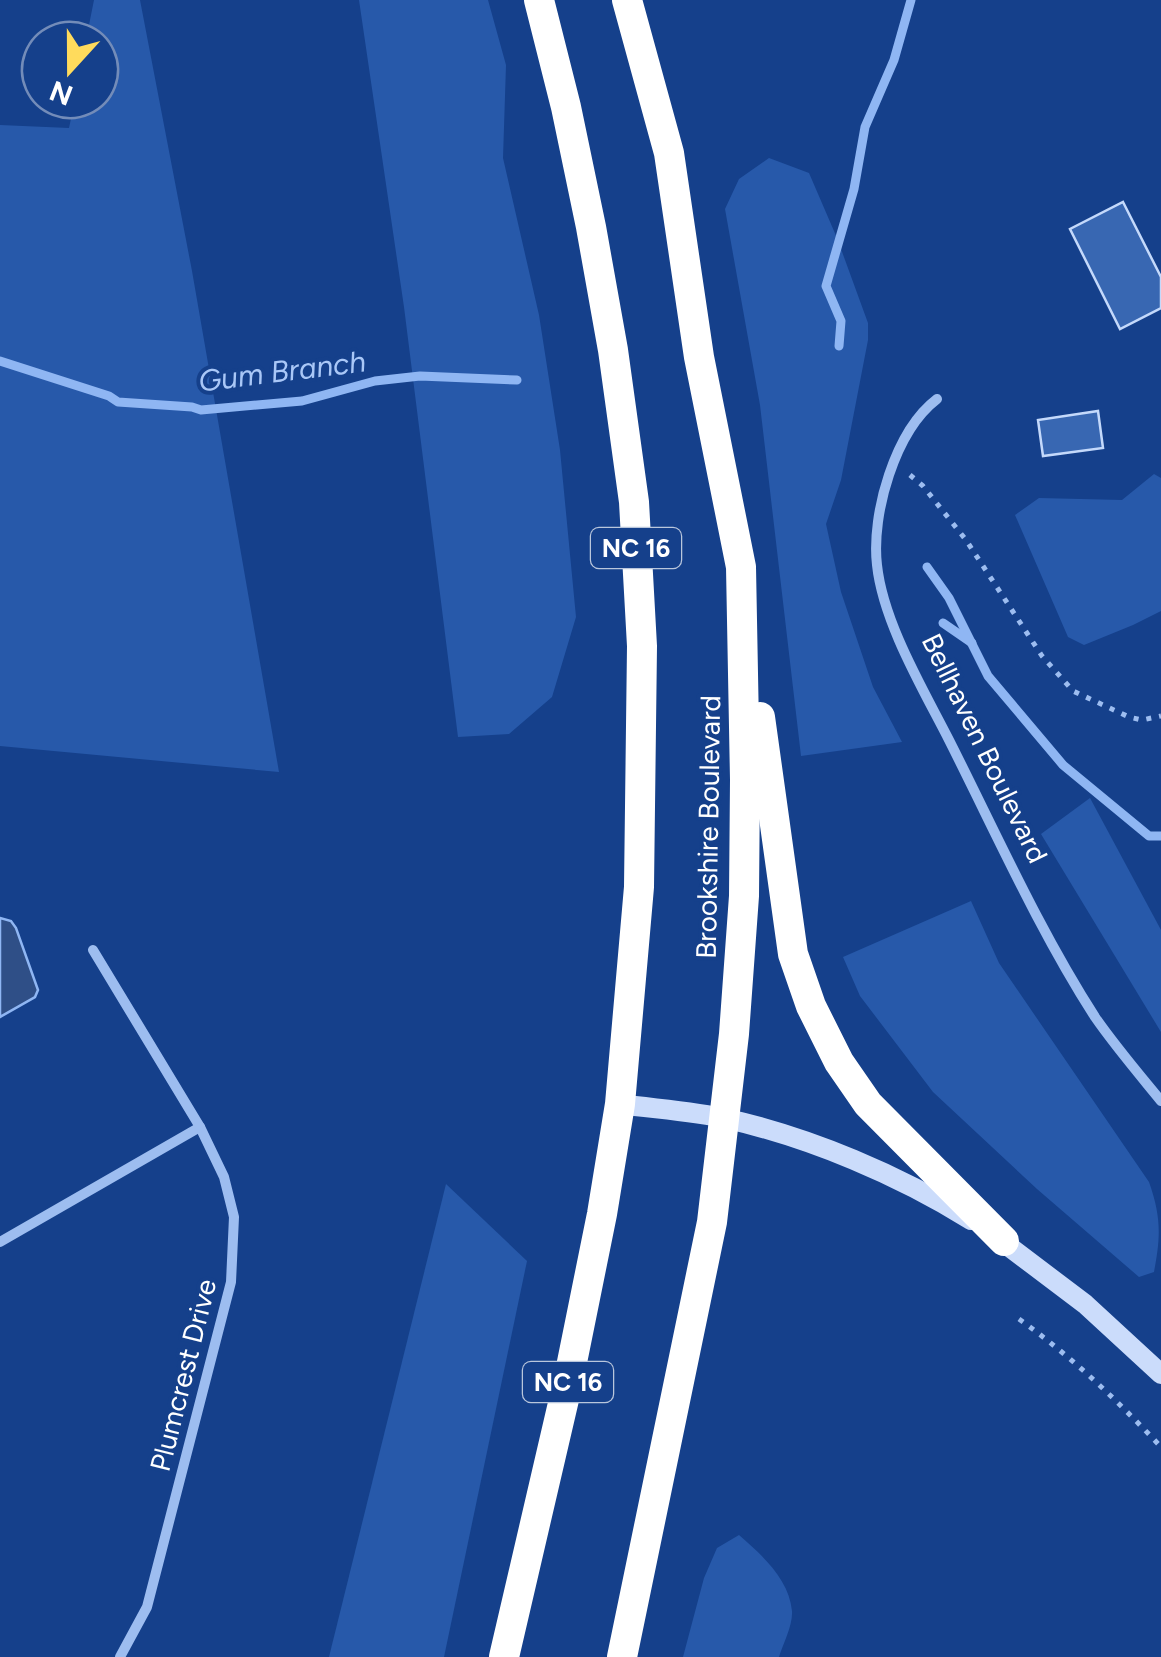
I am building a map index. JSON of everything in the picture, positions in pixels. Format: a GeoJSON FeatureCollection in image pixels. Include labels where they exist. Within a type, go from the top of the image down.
{"type":"FeatureCollection","features":[{"type":"Feature","properties":{"kind":"highway","name":"NC 16"},"geometry":{"type":"LineString","coordinates":[[504,1657],[572,1366],[602,1214],[620,1104],[639,888],[642,646],[634,502],[591,227],[539,0]]}},
{"type":"Feature","properties":{"kind":"highway","name":"Brookshire Boulevard"},"geometry":{"type":"LineString","coordinates":[[622,1657],[712,1222],[734,1034],[744,896],[745,780],[741,567],[699,357],[669,152],[627,0]]}},
{"type":"Feature","properties":{"kind":"highway"},"geometry":{"type":"LineString","coordinates":[[741,567],[793,954],[811,1006],[839,1062],[868,1104],[1004,1242]]}},
{"type":"Feature","properties":{"kind":"main road"},"geometry":{"type":"LineString","coordinates":[[620,1104],[724,1118],[768,1129],[886,1174],[1004,1242],[1085,1304],[1161,1374]]}},
{"type":"Feature","properties":{"kind":"street","name":"Bellhaven Boulevard"},"geometry":{"type":"LineString","coordinates":[[937,399],[914,423],[884,488],[875,542],[884,598],[908,657],[1070,974],[1098,1020],[1161,1101]]}},
{"type":"Feature","properties":{"kind":"street","name":"Plumcrest Drive"},"geometry":{"type":"LineString","coordinates":[[93,950],[200,1127],[224,1177],[234,1217],[231,1282],[147,1607],[120,1657]]}},
{"type":"Feature","properties":{"kind":"street"},"geometry":{"type":"LineString","coordinates":[[0,1242],[200,1127]]}},
{"type":"Feature","properties":{"kind":"path"},"geometry":{"type":"LineString","coordinates":[[894,463],[923,486],[966,540],[1042,656],[1073,691],[1129,717],[1142,720],[1161,716]]}},
{"type":"Feature","properties":{"kind":"path"},"geometry":{"type":"LineString","coordinates":[[1019,1319],[1100,1385],[1161,1447]]}},
{"type":"Feature","properties":{"kind":"shaded area"},"geometry":{"type":"Polygon","coordinates":[[[94,0],[140,0],[192,271],[279,772],[0,746],[0,125],[69,128],[71,120],[120,120],[120,20],[90,20],[94,0]]]}},
{"type":"Feature","properties":{"kind":"shaded area"},"geometry":{"type":"Polygon","coordinates":[[[359,0],[488,0],[506,65],[503,158],[539,315],[560,450],[576,617],[552,697],[509,734],[458,737],[404,307],[359,0]]]}},
{"type":"Feature","properties":{"kind":"shaded area"},"geometry":{"type":"Polygon","coordinates":[[[769,158],[809,173],[868,323],[841,480],[826,524],[841,592],[873,687],[902,742],[801,756],[760,405],[725,209],[739,179],[769,158]]]}},
{"type":"Feature","properties":{"kind":"shaded area"},"geometry":{"type":"Polygon","coordinates":[[[1154,474],[1161,478],[1161,611],[1084,645],[1068,637],[1015,515],[1039,498],[1122,500],[1154,474]]]}},
{"type":"Feature","properties":{"kind":"shaded area"},"geometry":{"type":"Polygon","coordinates":[[[1090,798],[1161,930],[1161,1032],[1041,834],[1090,798]]]}},
{"type":"Feature","properties":{"kind":"shaded area"},"geometry":{"type":"Polygon","coordinates":[[[971,901],[999,963],[1149,1182],[1159,1226],[1154,1272],[1139,1277],[933,1092],[860,996],[843,957],[971,901]]]}},
{"type":"Feature","properties":{"kind":"shaded area"},"geometry":{"type":"Polygon","coordinates":[[[0,918],[11,921],[16,928],[38,990],[35,997],[0,1017],[0,918]]]}},
{"type":"Feature","properties":{"kind":"shaded area"},"geometry":{"type":"Polygon","coordinates":[[[446,1184],[527,1261],[444,1657],[329,1657],[446,1184]]]}},
{"type":"Feature","properties":{"kind":"shaded area"},"geometry":{"type":"Polygon","coordinates":[[[739,1535],[773,1568],[790,1599],[791,1622],[779,1657],[683,1657],[704,1578],[717,1548],[739,1535]]]}},
{"type":"Feature","properties":{"kind":"building"},"geometry":{"type":"Polygon","coordinates":[[[1123,202],[1161,277],[1161,308],[1120,329],[1070,229],[1123,202]]]}},
{"type":"Feature","properties":{"kind":"building"},"geometry":{"type":"Polygon","coordinates":[[[1098,411],[1103,448],[1043,456],[1038,420],[1098,411]]]}},
{"type":"Feature","properties":{"kind":"waterway"},"geometry":{"type":"LineString","coordinates":[[839,346],[841,321],[826,286],[854,189],[865,127],[894,60],[911,0]]}},
{"type":"Feature","properties":{"kind":"waterway","name":"Gum Branch"},"geometry":{"type":"LineString","coordinates":[[0,361],[118,402],[201,410],[302,401],[375,381],[420,376],[517,380]]}},
{"type":"Feature","properties":{"kind":"waterway","name":"Gum Branch"},"geometry":{"type":"LineString","coordinates":[[927,567],[949,598],[988,676],[1063,765],[1149,836],[1161,836]]}},
{"type":"Feature","properties":{"kind":"waterway","name":"Gum Branch"},"geometry":{"type":"LineString","coordinates":[[943,623],[972,643]]}}]}
